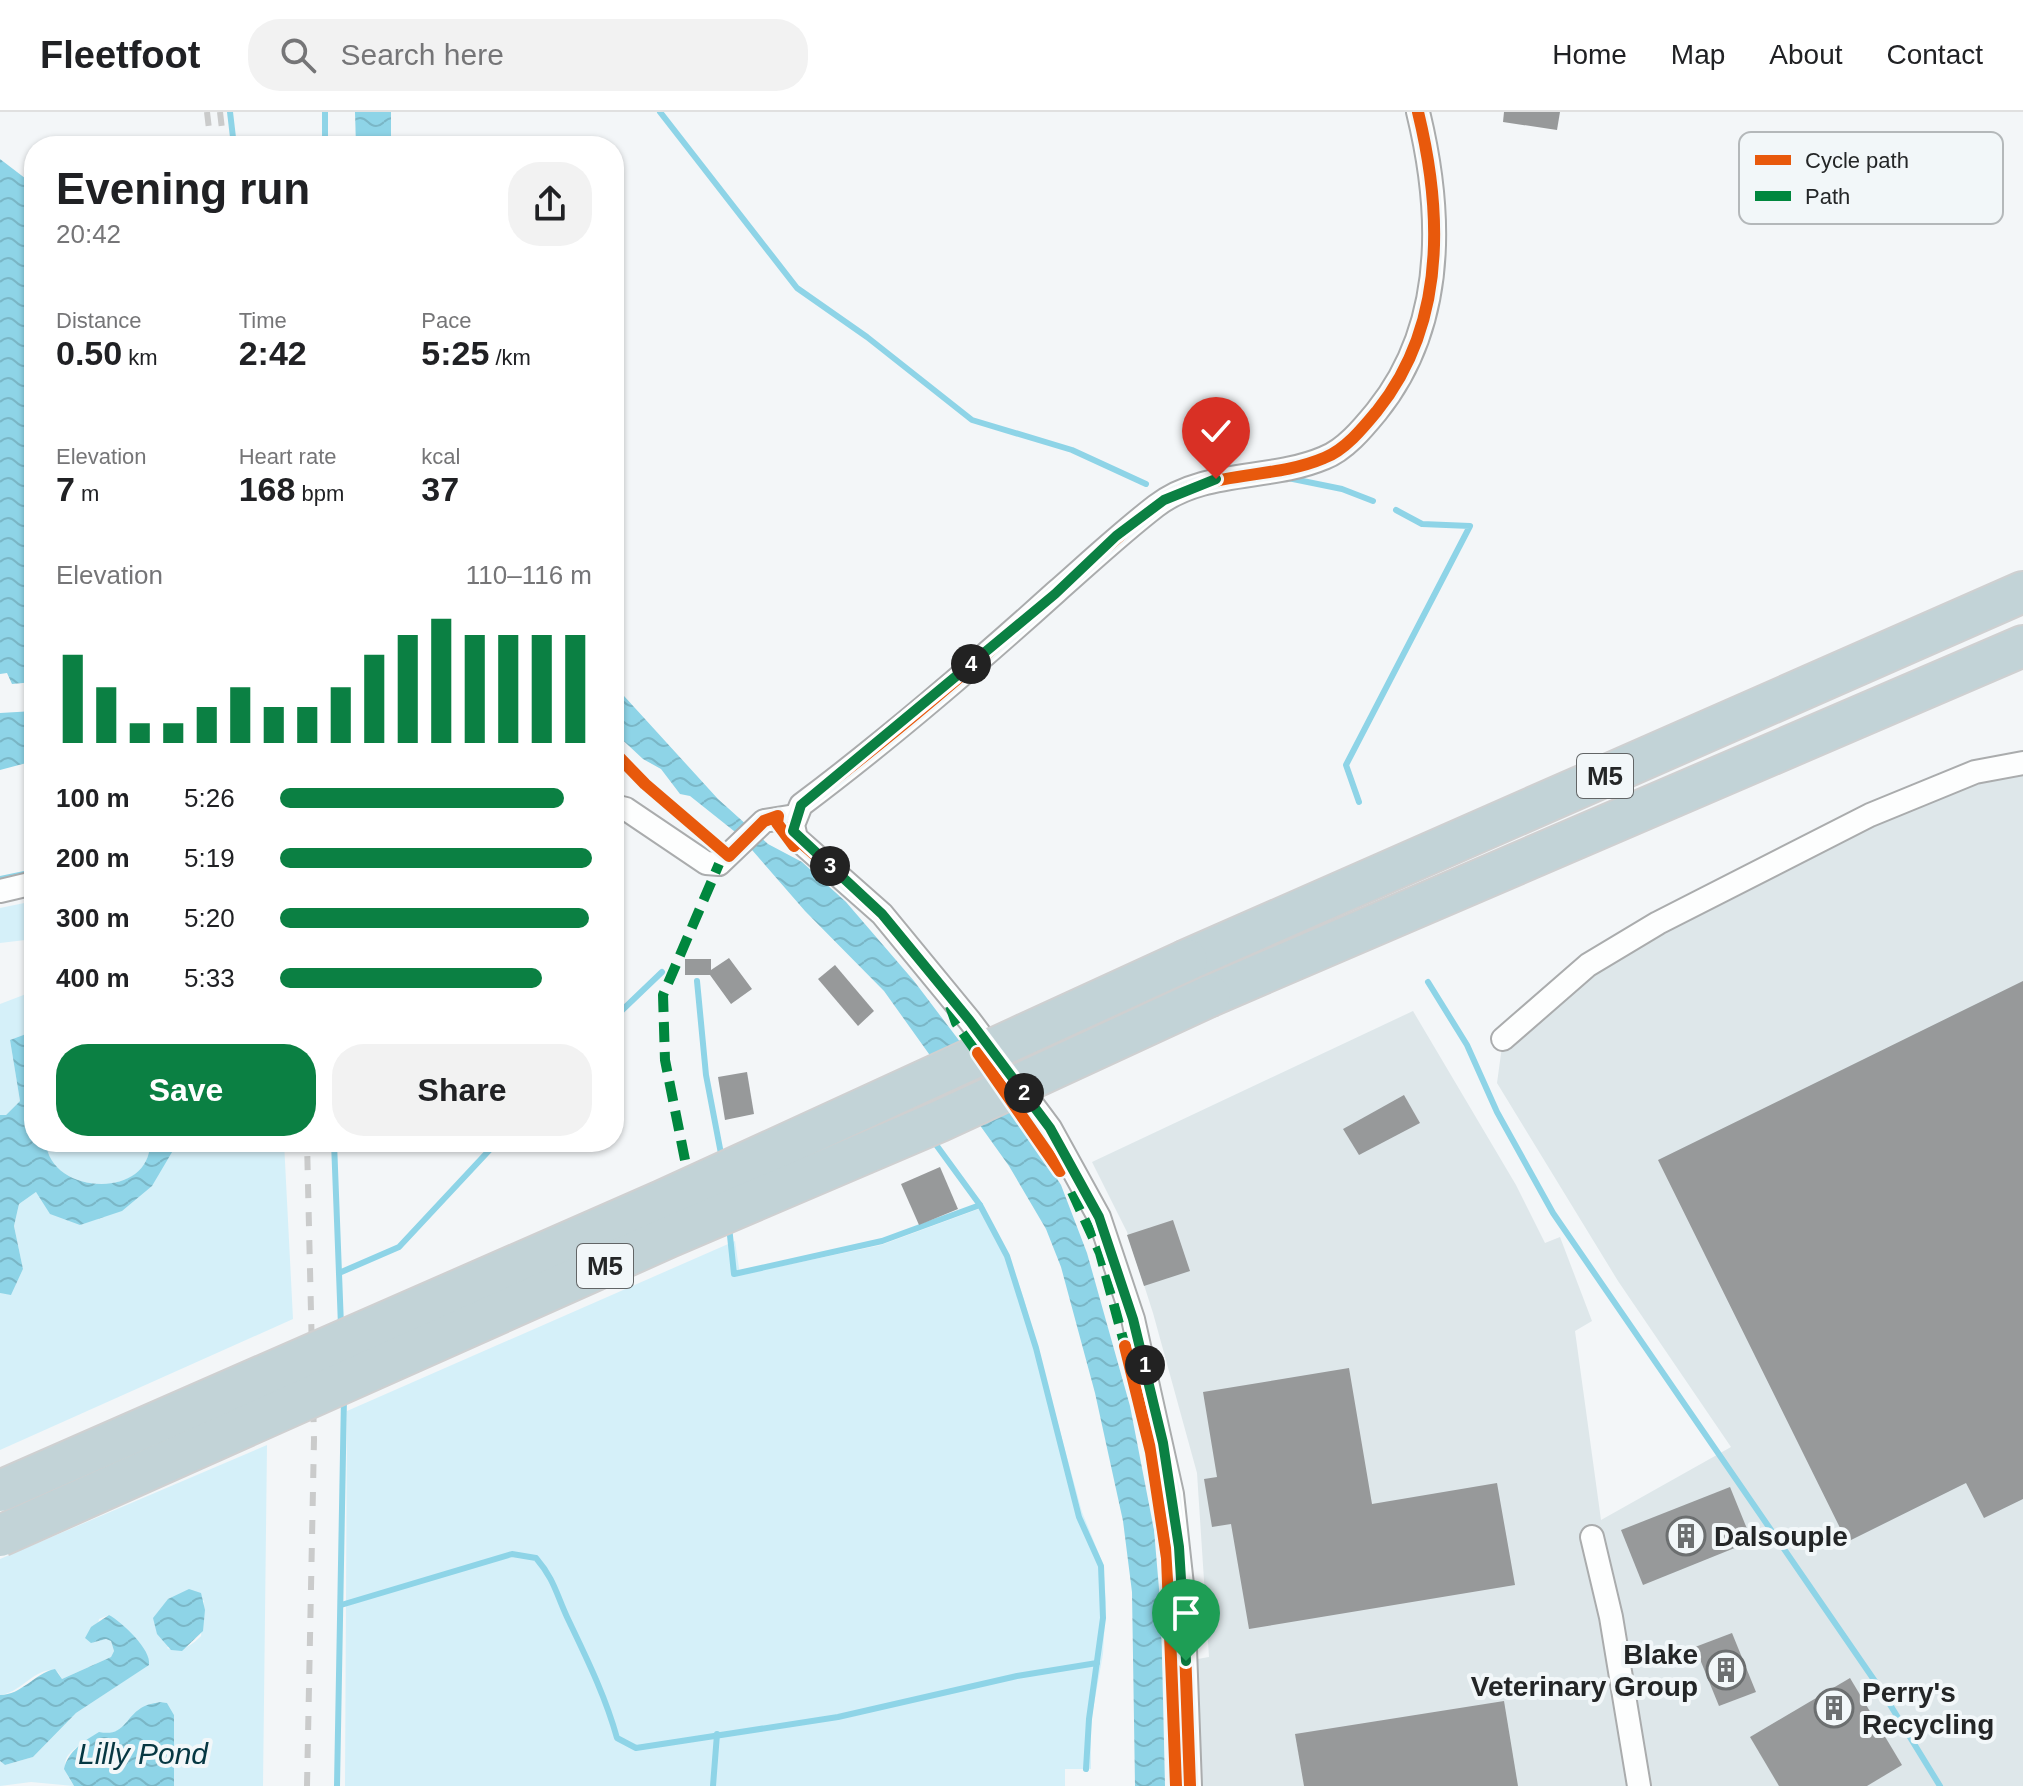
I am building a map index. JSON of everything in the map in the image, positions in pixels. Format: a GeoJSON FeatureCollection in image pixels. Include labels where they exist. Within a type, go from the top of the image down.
{"type":"FeatureCollection","features":[{"type":"Feature","properties":{"kind":"highway","name":"M5"},"geometry":{"type":"LineString","coordinates":[[0,1491],[662,1201],[1187,960],[2023,592]]}},
{"type":"Feature","properties":{"kind":"highway","name":"M5"},"geometry":{"type":"LineString","coordinates":[[0,1536],[669,1237],[940,1121],[1210,996],[2023,646]]}},
{"type":"Feature","properties":{"kind":"street"},"geometry":{"type":"LineString","coordinates":[[1190,1786],[1183,1594],[1172,1494],[1133,1319],[1099,1217],[1050,1128],[970,1021],[882,914],[796,838],[793,831],[795,816],[801,805],[1055,594],[1116,536],[1164,500],[1216,479],[1269,473],[1325,458],[1360,432],[1395,388],[1424,323],[1437,252],[1433,183],[1418,112]]}},
{"type":"Feature","properties":{"kind":"street"},"geometry":{"type":"LineString","coordinates":[[1503,1039],[1588,965],[1658,923],[1870,815],[1975,772],[2023,763]]}},
{"type":"Feature","properties":{"kind":"street"},"geometry":{"type":"LineString","coordinates":[[624,808],[706,863],[719,864],[764,821],[795,816]]}},
{"type":"Feature","properties":{"kind":"street"},"geometry":{"type":"LineString","coordinates":[[0,891],[24,885]]}},
{"type":"Feature","properties":{"kind":"street"},"geometry":{"type":"LineString","coordinates":[[1592,1537],[1611,1617],[1639,1786]]}},
{"type":"Feature","properties":{"kind":"shaded area"},"geometry":{"type":"Polygon","coordinates":[[[2023,763],[2023,1786],[1190,1786],[1186,1661],[1209,1657],[1197,1473],[1127,1232],[1092,1162],[1413,1011],[1516,1185],[1545,1243],[1560,1237],[1592,1321],[1575,1331],[1601,1520],[1731,1447],[1618,1281],[1497,1083],[1503,1039],[1538,1006],[1777,864],[2023,763]]]}},
{"type":"Feature","properties":{"kind":"shaded area"},"geometry":{"type":"Polygon","coordinates":[[[24,903],[24,940],[0,943],[0,908],[24,903]]]}},
{"type":"Feature","properties":{"kind":"shaded area"},"geometry":{"type":"Polygon","coordinates":[[[24,995],[24,1035],[10,1040],[20,1101],[6,1115],[0,1115],[0,1004],[24,995]]]}},
{"type":"Feature","properties":{"kind":"shaded area"},"geometry":{"type":"Polygon","coordinates":[[[49,1152],[148,1152],[146,1161],[135,1174],[118,1182],[100,1184],[80,1181],[64,1173],[51,1160],[49,1152]]]}},
{"type":"Feature","properties":{"kind":"shaded area"},"geometry":{"type":"Polygon","coordinates":[[[166,1152],[285,1152],[293,1319],[0,1450],[0,1293],[11,1294],[23,1269],[14,1226],[19,1204],[36,1192],[80,1225],[166,1152]]]}},
{"type":"Feature","properties":{"kind":"shaded area"},"geometry":{"type":"Polygon","coordinates":[[[984,1207],[1009,1257],[1024,1299],[1082,1512],[1103,1564],[1106,1602],[1103,1654],[1091,1721],[1091,1769],[1065,1769],[1065,1786],[345,1786],[347,1411],[735,1241],[740,1275],[881,1245],[984,1207]]]}},
{"type":"Feature","properties":{"kind":"shaded area"},"geometry":{"type":"Polygon","coordinates":[[[267,1445],[263,1786],[174,1786],[174,1715],[167,1703],[159,1702],[146,1706],[121,1729],[70,1753],[65,1762],[66,1772],[74,1786],[31,1782],[0,1786],[0,1761],[5,1765],[33,1757],[76,1713],[148,1665],[109,1615],[99,1619],[94,1642],[111,1641],[114,1651],[111,1657],[62,1679],[58,1672],[43,1672],[15,1690],[0,1695],[0,1559],[267,1445]],[[204,1600],[167,1648],[185,1648],[201,1636],[204,1600]]]}},
{"type":"Feature","properties":{"kind":"water"},"geometry":{"type":"Polygon","coordinates":[[[355,112],[391,112],[391,136],[356,136],[355,112]]]}},
{"type":"Feature","properties":{"kind":"water"},"geometry":{"type":"Polygon","coordinates":[[[0,159],[24,177],[24,683],[12,684],[7,673],[0,674],[0,159]]]}},
{"type":"Feature","properties":{"kind":"water"},"geometry":{"type":"Polygon","coordinates":[[[624,696],[718,799],[768,844],[802,862],[846,902],[914,981],[1020,1121],[1061,1185],[1087,1253],[1130,1406],[1154,1530],[1161,1612],[1165,1786],[1135,1786],[1132,1592],[1123,1521],[1095,1393],[1061,1267],[1046,1229],[1009,1166],[884,991],[805,911],[739,835],[690,796],[680,794],[661,769],[643,759],[624,741],[624,696]]]}},
{"type":"Feature","properties":{"kind":"water"},"geometry":{"type":"Polygon","coordinates":[[[24,712],[24,764],[0,770],[0,713],[24,712]]]}},
{"type":"Feature","properties":{"kind":"water"},"geometry":{"type":"Polygon","coordinates":[[[24,1035],[24,1152],[49,1152],[51,1160],[64,1173],[80,1181],[100,1184],[118,1182],[135,1174],[146,1161],[148,1152],[172,1152],[152,1186],[122,1211],[80,1225],[50,1214],[36,1192],[19,1204],[14,1226],[23,1269],[11,1295],[0,1293],[0,1115],[6,1115],[20,1101],[10,1040],[24,1035]]]}},
{"type":"Feature","properties":{"kind":"water"},"geometry":{"type":"Polygon","coordinates":[[[189,1589],[201,1593],[205,1610],[203,1631],[182,1651],[171,1650],[157,1634],[153,1618],[168,1599],[189,1589]]]}},
{"type":"Feature","properties":{"kind":"water"},"geometry":{"type":"Polygon","coordinates":[[[109,1615],[141,1644],[149,1665],[76,1713],[33,1757],[5,1765],[0,1761],[0,1695],[15,1692],[55,1669],[62,1679],[111,1657],[114,1651],[111,1641],[106,1639],[91,1643],[85,1638],[91,1627],[109,1615]]]}},
{"type":"Feature","properties":{"kind":"water","name":"Lilly Pond"},"geometry":{"type":"Polygon","coordinates":[[[160,1702],[167,1703],[174,1715],[174,1786],[74,1786],[64,1769],[77,1747],[99,1732],[119,1730],[135,1712],[160,1702]]]}},
{"type":"Feature","properties":{"kind":"building"},"geometry":{"type":"Polygon","coordinates":[[[1504,112],[1560,112],[1557,130],[1503,122],[1504,112]]]}},
{"type":"Feature","properties":{"kind":"building"},"geometry":{"type":"Polygon","coordinates":[[[729,958],[752,989],[731,1004],[710,975],[685,975],[685,959],[711,959],[711,970],[729,958]]]}},
{"type":"Feature","properties":{"kind":"building"},"geometry":{"type":"Polygon","coordinates":[[[835,965],[874,1011],[858,1026],[818,979],[835,965]]]}},
{"type":"Feature","properties":{"kind":"building"},"geometry":{"type":"Polygon","coordinates":[[[2023,981],[2023,1499],[1984,1518],[1966,1483],[1847,1542],[1658,1160],[2023,981]]]}},
{"type":"Feature","properties":{"kind":"building"},"geometry":{"type":"Polygon","coordinates":[[[747,1072],[754,1114],[725,1120],[718,1077],[747,1072]]]}},
{"type":"Feature","properties":{"kind":"building"},"geometry":{"type":"Polygon","coordinates":[[[1404,1095],[1420,1123],[1359,1155],[1343,1129],[1404,1095]]]}},
{"type":"Feature","properties":{"kind":"building"},"geometry":{"type":"Polygon","coordinates":[[[940,1167],[958,1209],[919,1225],[901,1184],[940,1167]]]}},
{"type":"Feature","properties":{"kind":"building"},"geometry":{"type":"Polygon","coordinates":[[[1173,1220],[1190,1271],[1144,1286],[1127,1235],[1173,1220]]]}},
{"type":"Feature","properties":{"kind":"building"},"geometry":{"type":"Polygon","coordinates":[[[1349,1368],[1372,1504],[1497,1483],[1515,1585],[1249,1629],[1231,1524],[1212,1527],[1204,1479],[1217,1477],[1203,1392],[1349,1368]]]}},
{"type":"Feature","properties":{"kind":"building","name":"Dalsouple"},"geometry":{"type":"Polygon","coordinates":[[[1730,1487],[1752,1541],[1643,1585],[1621,1530],[1730,1487]]]}},
{"type":"Feature","properties":{"kind":"building","name":"Blake Veterinary Group"},"geometry":{"type":"Polygon","coordinates":[[[1732,1633],[1756,1692],[1719,1706],[1695,1647],[1732,1633]]]}},
{"type":"Feature","properties":{"kind":"building","name":"Perry's Recycling"},"geometry":{"type":"Polygon","coordinates":[[[1850,1678],[1902,1765],[1867,1786],[1779,1786],[1750,1737],[1850,1678]]]}},
{"type":"Feature","properties":{"kind":"building"},"geometry":{"type":"Polygon","coordinates":[[[1504,1701],[1518,1786],[1304,1786],[1295,1734],[1504,1701]]]}},
{"type":"Feature","properties":{"kind":"waterway"},"geometry":{"type":"LineString","coordinates":[[230,112],[233,136]]}},
{"type":"Feature","properties":{"kind":"waterway"},"geometry":{"type":"LineString","coordinates":[[325,112],[325,136]]}},
{"type":"Feature","properties":{"kind":"waterway"},"geometry":{"type":"LineString","coordinates":[[660,112],[797,288],[867,337],[972,420],[1072,450],[1146,484]]}},
{"type":"Feature","properties":{"kind":"waterway"},"geometry":{"type":"LineString","coordinates":[[1288,478],[1342,489],[1373,501]]}},
{"type":"Feature","properties":{"kind":"waterway"},"geometry":{"type":"LineString","coordinates":[[1359,802],[1346,765],[1470,526],[1422,524],[1396,510]]}},
{"type":"Feature","properties":{"kind":"waterway"},"geometry":{"type":"LineString","coordinates":[[0,879],[24,874]]}},
{"type":"Feature","properties":{"kind":"waterway"},"geometry":{"type":"LineString","coordinates":[[624,1008],[662,972]]}},
{"type":"Feature","properties":{"kind":"waterway"},"geometry":{"type":"LineString","coordinates":[[697,981],[706,1075],[722,1159]]}},
{"type":"Feature","properties":{"kind":"waterway"},"geometry":{"type":"LineString","coordinates":[[1428,982],[1467,1045],[1497,1112],[1553,1213],[1881,1690],[1940,1786]]}},
{"type":"Feature","properties":{"kind":"waterway"},"geometry":{"type":"LineString","coordinates":[[937,1146],[980,1205],[1007,1256],[1036,1348],[1079,1517],[1101,1566],[1103,1618],[1089,1719],[1086,1769]]}},
{"type":"Feature","properties":{"kind":"waterway"},"geometry":{"type":"LineString","coordinates":[[334,1152],[341,1326]]}},
{"type":"Feature","properties":{"kind":"waterway"},"geometry":{"type":"LineString","coordinates":[[339,1273],[399,1247],[488,1152]]}},
{"type":"Feature","properties":{"kind":"waterway"},"geometry":{"type":"LineString","coordinates":[[729,1226],[734,1274],[882,1241],[980,1205]]}},
{"type":"Feature","properties":{"kind":"waterway"},"geometry":{"type":"LineString","coordinates":[[337,1786],[344,1397]]}},
{"type":"Feature","properties":{"kind":"waterway"},"geometry":{"type":"LineString","coordinates":[[341,1605],[512,1554],[536,1558],[551,1580],[588,1662],[617,1738],[636,1748],[838,1717],[1017,1676],[1097,1663]]}},
{"type":"Feature","properties":{"kind":"waterway"},"geometry":{"type":"LineString","coordinates":[[713,1786],[717,1734]]}},
{"type":"Feature","properties":{"kind":"railway"},"geometry":{"type":"LineString","coordinates":[[207,112],[210,136]]}},
{"type":"Feature","properties":{"kind":"railway"},"geometry":{"type":"LineString","coordinates":[[220,112],[223,136]]}},
{"type":"Feature","properties":{"kind":"railway"},"geometry":{"type":"LineString","coordinates":[[307,1152],[314,1439],[307,1786]]}},
{"type":"Feature","properties":{"kind":"marked path"},"geometry":{"type":"LineString","coordinates":[[685,1160],[665,1060],[663,995],[719,864]]}},
{"type":"Feature","properties":{"kind":"marked path"},"geometry":{"type":"LineString","coordinates":[[950,1006],[956,1023],[982,1060]]}},
{"type":"Feature","properties":{"kind":"marked path"},"geometry":{"type":"LineString","coordinates":[[1072,1192],[1100,1253],[1126,1350]]}},
{"type":"Feature","properties":{"kind":"cycle path"},"geometry":{"type":"LineString","coordinates":[[1190,1786],[1183,1594],[1172,1494],[1133,1319],[1099,1217],[1050,1128],[970,1021],[882,914],[796,838],[793,825],[801,805],[931,702],[1156,506],[1195,486],[1282,470],[1324,458],[1346,444],[1366,424],[1400,378],[1416,342],[1427,305],[1433,268],[1434,229],[1432,190],[1418,112]]}},
{"type":"Feature","properties":{"kind":"cycle path"},"geometry":{"type":"LineString","coordinates":[[624,762],[729,856],[764,821],[778,816],[777,823],[794,846]]}},
{"type":"Feature","properties":{"kind":"cycle path"},"geometry":{"type":"LineString","coordinates":[[978,1053],[1060,1171]]}},
{"type":"Feature","properties":{"kind":"cycle path"},"geometry":{"type":"LineString","coordinates":[[1125,1346],[1151,1452],[1167,1558],[1176,1786]]}},
{"type":"Feature","properties":{"kind":"place","name":"Dalsouple"},"geometry":{"type":"Point","coordinates":[1686,1536]}},
{"type":"Feature","properties":{"kind":"place","name":"Blake Veterinary Group"},"geometry":{"type":"Point","coordinates":[1726,1670]}},
{"type":"Feature","properties":{"kind":"place","name":"Perry's Recycling"},"geometry":{"type":"Point","coordinates":[1834,1708]}},
{"type":"Feature","properties":{"kind":"route"},"geometry":{"type":"LineString","coordinates":[[1186,1661],[1179,1547],[1163,1443],[1133,1319],[1099,1217],[1050,1128],[970,1021],[882,914],[796,838],[793,825],[801,805],[1055,594],[1116,536],[1164,500],[1216,479]]}}]}
